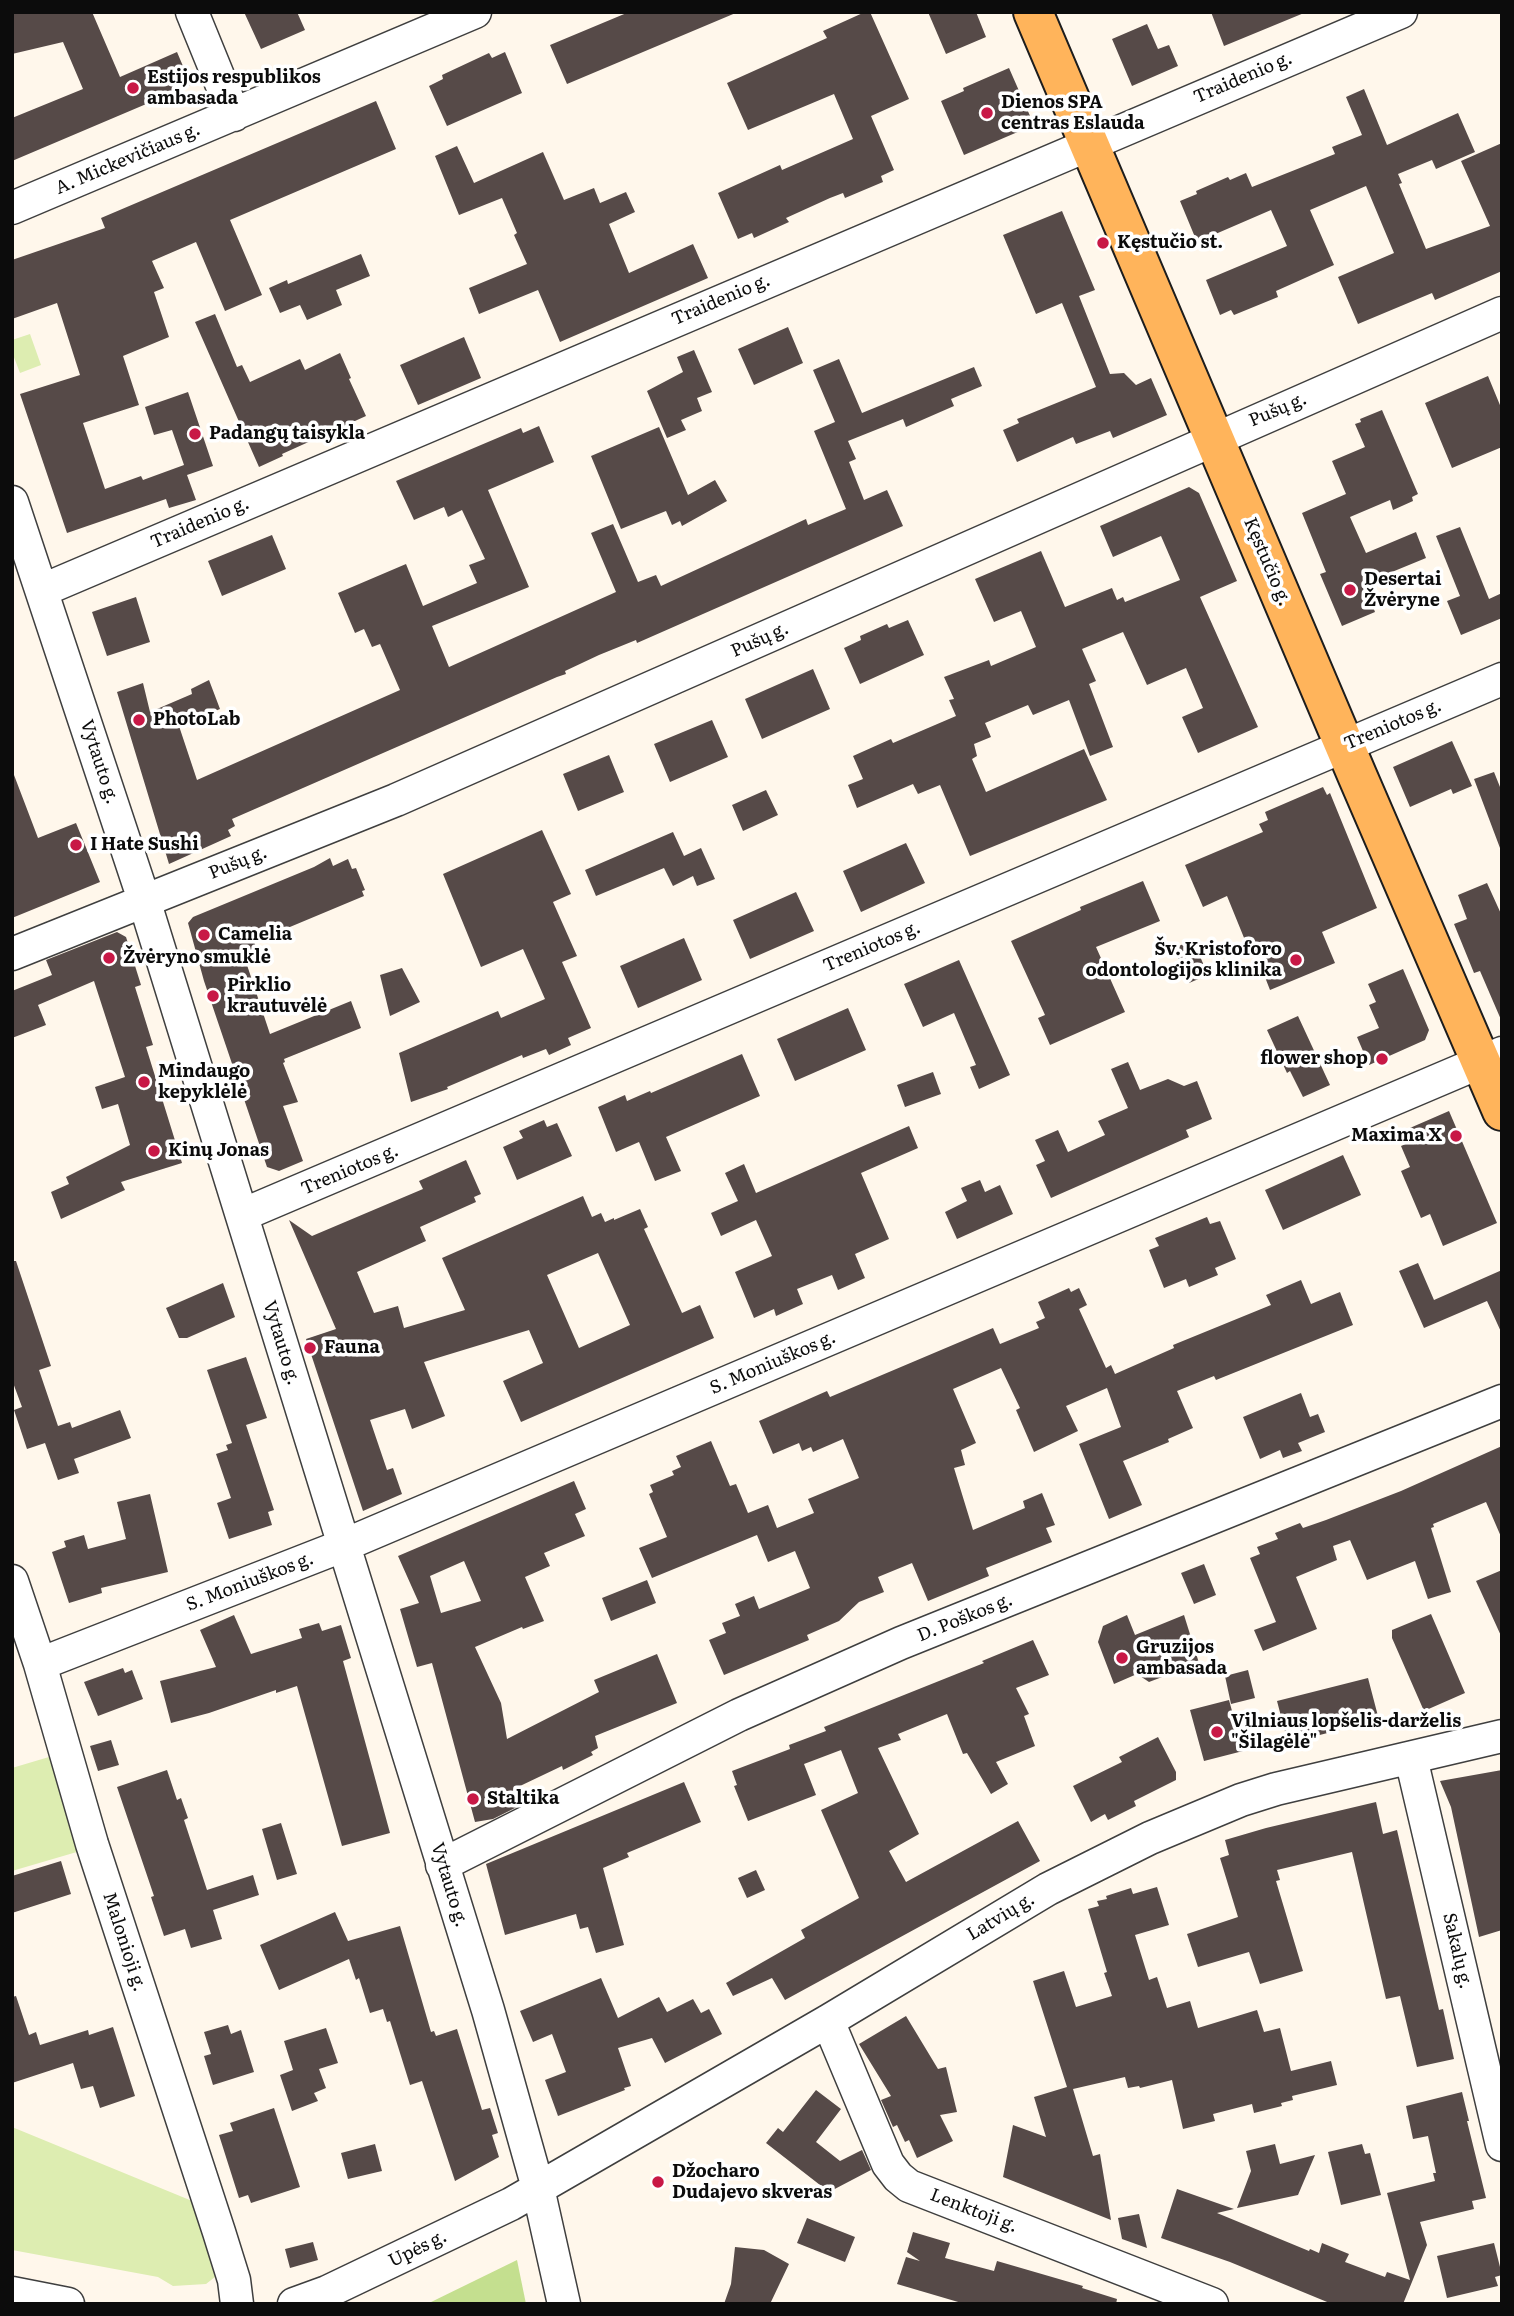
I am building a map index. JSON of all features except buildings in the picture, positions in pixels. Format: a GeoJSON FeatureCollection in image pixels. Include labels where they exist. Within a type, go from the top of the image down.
{"type":"FeatureCollection","features":[{"type":"Feature","properties":{"kind":"main road","name":"Kęstučio g."},"geometry":{"type":"LineString","coordinates":[[1033,12],[1344,745],[1492,1057],[1502,1111]]}},
{"type":"Feature","properties":{"kind":"street"},"geometry":{"type":"LineString","coordinates":[[192,12],[234,115]]}},
{"type":"Feature","properties":{"kind":"street","name":"A. Mickevičiaus g."},"geometry":{"type":"LineString","coordinates":[[12,208],[475,12]]}},
{"type":"Feature","properties":{"kind":"street","name":"Traidenio g."},"geometry":{"type":"LineString","coordinates":[[43,590],[1401,12]]}},
{"type":"Feature","properties":{"kind":"street","name":"Pušų g."},"geometry":{"type":"LineString","coordinates":[[12,954],[396,800],[1502,313]]}},
{"type":"Feature","properties":{"kind":"street","name":"Vytauto g."},"geometry":{"type":"LineString","coordinates":[[12,502],[144,900],[342,1546],[488,2010],[538,2188],[564,2304]]}},
{"type":"Feature","properties":{"kind":"street","name":"Treniotos g."},"geometry":{"type":"LineString","coordinates":[[242,1215],[1502,679]]}},
{"type":"Feature","properties":{"kind":"street","name":"S. Moniuškos g."},"geometry":{"type":"LineString","coordinates":[[40,1664],[342,1546],[1492,1057]]}},
{"type":"Feature","properties":{"kind":"street","name":"D. Poškos g."},"geometry":{"type":"LineString","coordinates":[[442,1865],[739,1715],[889,1649],[1502,1401]]}},
{"type":"Feature","properties":{"kind":"street","name":"Malonioji g."},"geometry":{"type":"LineString","coordinates":[[12,1581],[40,1664],[92,1844],[234,2280],[237,2304]]}},
{"type":"Feature","properties":{"kind":"street","name":"Latvių g."},"geometry":{"type":"LineString","coordinates":[[538,2188],[828,2021],[1048,1889],[1150,1838],[1260,1794],[1502,1736]]}},
{"type":"Feature","properties":{"kind":"street","name":"Sakalų g."},"geometry":{"type":"LineString","coordinates":[[1412,1758],[1502,2145]]}},
{"type":"Feature","properties":{"kind":"street","name":"Lenktoji g."},"geometry":{"type":"LineString","coordinates":[[828,2021],[888,2164],[909,2186],[1212,2304]]}},
{"type":"Feature","properties":{"kind":"street","name":"Upės g."},"geometry":{"type":"LineString","coordinates":[[294,2304],[327,2292],[403,2256],[511,2204],[538,2188]]}},
{"type":"Feature","properties":{"kind":"street"},"geometry":{"type":"LineString","coordinates":[[12,2293],[68,2304]]}},
{"type":"Feature","properties":{"kind":"green space"},"geometry":{"type":"Polygon","coordinates":[[[30,334],[41,365],[20,373],[12,352],[12,340],[30,334]]]}},
{"type":"Feature","properties":{"kind":"green space"},"geometry":{"type":"Polygon","coordinates":[[[59,1754],[87,1849],[12,1871],[12,1768],[59,1754]]]}},
{"type":"Feature","properties":{"kind":"green space"},"geometry":{"type":"Polygon","coordinates":[[[12,2127],[197,2203],[215,2277],[206,2284],[173,2286],[158,2277],[12,2250],[12,2127]]]}},
{"type":"Feature","properties":{"kind":"green space"},"geometry":{"type":"Polygon","coordinates":[[[517,2260],[526,2304],[427,2304],[517,2260]]]}},
{"type":"Feature","properties":{"kind":"place","name":"Estijos respublikos ambasada"},"geometry":{"type":"Point","coordinates":[133,88]}},
{"type":"Feature","properties":{"kind":"place","name":"Dienos SPA centras Eslauda"},"geometry":{"type":"Point","coordinates":[987,113]}},
{"type":"Feature","properties":{"kind":"place","name":"Kęstučio st."},"geometry":{"type":"Point","coordinates":[1103,243]}},
{"type":"Feature","properties":{"kind":"place","name":"Padangų taisykla"},"geometry":{"type":"Point","coordinates":[195,434]}},
{"type":"Feature","properties":{"kind":"place","name":"Desertai Žvėryne"},"geometry":{"type":"Point","coordinates":[1350,590]}},
{"type":"Feature","properties":{"kind":"place","name":"PhotoLab"},"geometry":{"type":"Point","coordinates":[139,720]}},
{"type":"Feature","properties":{"kind":"place","name":"I Hate Sushi"},"geometry":{"type":"Point","coordinates":[76,845]}},
{"type":"Feature","properties":{"kind":"place","name":"Camelia"},"geometry":{"type":"Point","coordinates":[204,935]}},
{"type":"Feature","properties":{"kind":"place","name":"Žvėryno smuklė"},"geometry":{"type":"Point","coordinates":[109,958]}},
{"type":"Feature","properties":{"kind":"place","name":"Šv. Kristoforo odontologijos klinika"},"geometry":{"type":"Point","coordinates":[1296,960]}},
{"type":"Feature","properties":{"kind":"place","name":"Pirklio krautuvėlė"},"geometry":{"type":"Point","coordinates":[213,996]}},
{"type":"Feature","properties":{"kind":"place","name":"flower shop"},"geometry":{"type":"Point","coordinates":[1382,1059]}},
{"type":"Feature","properties":{"kind":"place","name":"Mindaugo kepyklėlė"},"geometry":{"type":"Point","coordinates":[144,1082]}},
{"type":"Feature","properties":{"kind":"place","name":"Maxima X"},"geometry":{"type":"Point","coordinates":[1456,1136]}},
{"type":"Feature","properties":{"kind":"place","name":"Kinų Jonas"},"geometry":{"type":"Point","coordinates":[154,1151]}},
{"type":"Feature","properties":{"kind":"place","name":"Fauna"},"geometry":{"type":"Point","coordinates":[310,1348]}},
{"type":"Feature","properties":{"kind":"place","name":"Gruzijos ambasada"},"geometry":{"type":"Point","coordinates":[1122,1658]}},
{"type":"Feature","properties":{"kind":"place","name":"Vilniaus lopšelis-darželis \"Šilagėlė\""},"geometry":{"type":"Point","coordinates":[1217,1732]}},
{"type":"Feature","properties":{"kind":"place","name":"Staltika"},"geometry":{"type":"Point","coordinates":[473,1799]}},
{"type":"Feature","properties":{"kind":"place","name":"Džocharo Dudajevo skveras"},"geometry":{"type":"Point","coordinates":[658,2182]}}]}
